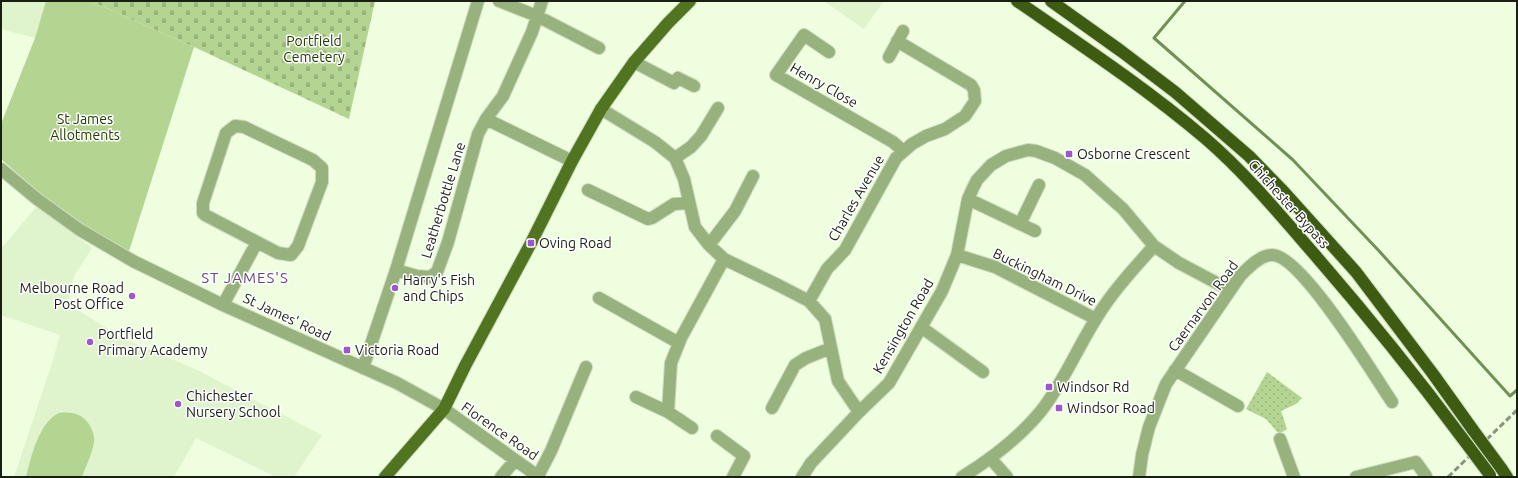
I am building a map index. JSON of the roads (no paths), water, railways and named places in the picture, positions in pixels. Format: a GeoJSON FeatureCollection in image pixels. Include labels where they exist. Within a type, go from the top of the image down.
{"type":"FeatureCollection","features":[{"type":"Feature","properties":{"kind":"highway","name":"Chichester Bypass"},"geometry":{"type":"LineString","coordinates":[[1017,1],[1110,64],[1162,103],[1207,140],[1238,170],[1268,201],[1340,283],[1425,388],[1490,476]]}},
{"type":"Feature","properties":{"kind":"highway","name":"Chichester Bypass"},"geometry":{"type":"LineString","coordinates":[[1051,1],[1175,92],[1249,156],[1284,192],[1356,272],[1433,374],[1504,473]]}},
{"type":"Feature","properties":{"kind":"main road"},"geometry":{"type":"LineString","coordinates":[[385,477],[444,409],[572,161],[601,109],[634,62],[662,29],[690,1]]}},
{"type":"Feature","properties":{"kind":"street"},"geometry":{"type":"LineString","coordinates":[[364,368],[396,270],[478,1]]}},
{"type":"Feature","properties":{"kind":"street"},"geometry":{"type":"LineString","coordinates":[[499,1],[537,16],[599,48]]}},
{"type":"Feature","properties":{"kind":"street","name":"Leatherbottle Lane"},"geometry":{"type":"LineString","coordinates":[[396,270],[417,276],[430,277],[437,272],[448,242],[475,145],[486,119],[503,96],[542,1]]}},
{"type":"Feature","properties":{"kind":"street","name":"Henry Close"},"geometry":{"type":"LineString","coordinates":[[829,52],[804,36],[776,75],[893,142],[903,151]]}},
{"type":"Feature","properties":{"kind":"street","name":"Charles Avenue"},"geometry":{"type":"LineString","coordinates":[[809,301],[827,269],[845,250],[891,164],[912,144],[926,136],[945,129],[965,116],[975,102],[975,96],[971,85],[900,36],[889,57]]}},
{"type":"Feature","properties":{"kind":"street"},"geometry":{"type":"LineString","coordinates":[[634,62],[674,83],[678,78],[694,86]]}},
{"type":"Feature","properties":{"kind":"street"},"geometry":{"type":"LineString","coordinates":[[675,158],[691,147],[701,136],[718,108]]}},
{"type":"Feature","properties":{"kind":"street"},"geometry":{"type":"LineString","coordinates":[[601,109],[655,142],[675,158],[684,179],[696,227],[709,245],[724,259],[778,284],[809,301],[825,319],[838,381],[859,412]]}},
{"type":"Feature","properties":{"kind":"street"},"geometry":{"type":"LineString","coordinates":[[486,119],[572,161]]}},
{"type":"Feature","properties":{"kind":"street"},"geometry":{"type":"LineString","coordinates":[[235,126],[244,127],[313,160],[322,168],[322,182],[295,251],[291,255],[286,255],[278,253],[257,242],[205,215],[202,209],[226,133],[235,126]]}},
{"type":"Feature","properties":{"kind":"street"},"geometry":{"type":"LineString","coordinates":[[956,256],[968,199],[977,180],[991,165],[1006,156],[1028,150],[1036,151],[1055,158],[1085,174],[1123,209],[1154,246],[1179,263],[1230,290]]}},
{"type":"Feature","properties":{"kind":"street","name":"St James' Road"},"geometry":{"type":"LineString","coordinates":[[1,169],[36,198],[80,230],[133,261],[224,305],[397,383],[444,409]]}},
{"type":"Feature","properties":{"kind":"street"},"geometry":{"type":"LineString","coordinates":[[709,245],[735,211],[753,176]]}},
{"type":"Feature","properties":{"kind":"street"},"geometry":{"type":"LineString","coordinates":[[1020,224],[1039,185]]}},
{"type":"Feature","properties":{"kind":"street"},"geometry":{"type":"LineString","coordinates":[[588,190],[648,219],[674,204],[689,203]]}},
{"type":"Feature","properties":{"kind":"street"},"geometry":{"type":"LineString","coordinates":[[968,199],[1034,231]]}},
{"type":"Feature","properties":{"kind":"street"},"geometry":{"type":"LineString","coordinates":[[224,305],[257,242]]}},
{"type":"Feature","properties":{"kind":"street"},"geometry":{"type":"LineString","coordinates":[[962,477],[991,459],[1041,410],[1060,382],[1096,319],[1121,284],[1154,246]]}},
{"type":"Feature","properties":{"kind":"street","name":"Caernarvon Road"},"geometry":{"type":"LineString","coordinates":[[1139,477],[1142,455],[1150,427],[1160,398],[1175,370],[1240,276],[1255,262],[1272,254],[1289,262],[1312,286],[1392,402]]}},
{"type":"Feature","properties":{"kind":"street","name":"Buckingham Drive"},"geometry":{"type":"LineString","coordinates":[[956,256],[995,267],[1096,319]]}},
{"type":"Feature","properties":{"kind":"street","name":"Kensington Road"},"geometry":{"type":"LineString","coordinates":[[802,477],[807,467],[859,412],[889,383],[942,291],[956,256]]}},
{"type":"Feature","properties":{"kind":"street"},"geometry":{"type":"LineString","coordinates":[[668,412],[671,363],[680,341],[724,259]]}},
{"type":"Feature","properties":{"kind":"street"},"geometry":{"type":"LineString","coordinates":[[599,298],[680,341]]}},
{"type":"Feature","properties":{"kind":"street"},"geometry":{"type":"LineString","coordinates":[[920,327],[983,372]]}},
{"type":"Feature","properties":{"kind":"street"},"geometry":{"type":"LineString","coordinates":[[772,408],[795,365],[806,358],[830,348]]}},
{"type":"Feature","properties":{"kind":"street"},"geometry":{"type":"LineString","coordinates":[[539,476],[586,367]]}},
{"type":"Feature","properties":{"kind":"street"},"geometry":{"type":"LineString","coordinates":[[1175,370],[1238,406]]}},
{"type":"Feature","properties":{"kind":"street"},"geometry":{"type":"LineString","coordinates":[[636,397],[668,412],[692,428]]}},
{"type":"Feature","properties":{"kind":"street","name":"Florence Road"},"geometry":{"type":"LineString","coordinates":[[444,409],[539,476]]}},
{"type":"Feature","properties":{"kind":"street"},"geometry":{"type":"LineString","coordinates":[[717,436],[744,456],[732,477]]}},
{"type":"Feature","properties":{"kind":"street"},"geometry":{"type":"LineString","coordinates":[[1280,439],[1294,477]]}},
{"type":"Feature","properties":{"kind":"street"},"geometry":{"type":"LineString","coordinates":[[991,459],[1007,477]]}},
{"type":"Feature","properties":{"kind":"street"},"geometry":{"type":"LineString","coordinates":[[501,477],[515,460]]}},
{"type":"Feature","properties":{"kind":"street"},"geometry":{"type":"LineString","coordinates":[[1356,477],[1416,462],[1426,476]]}},
{"type":"Feature","properties":{"kind":"waterway"},"geometry":{"type":"LineString","coordinates":[[1185,1],[1154,38],[1293,160],[1380,252],[1510,396],[1517,390]]}},
{"type":"Feature","properties":{"kind":"railway"},"geometry":{"type":"LineString","coordinates":[[1448,477],[1517,410]]}},
{"type":"Feature","properties":{"kind":"place","name":"Osborne Crescent"},"geometry":{"type":"Point","coordinates":[1069,154]}},
{"type":"Feature","properties":{"kind":"place","name":"Oving Road"},"geometry":{"type":"Point","coordinates":[531,243]}},
{"type":"Feature","properties":{"kind":"place","name":"Harry's Fish and Chips"},"geometry":{"type":"Point","coordinates":[395,288]}},
{"type":"Feature","properties":{"kind":"place","name":"Melbourne Road Post Office"},"geometry":{"type":"Point","coordinates":[132,296]}},
{"type":"Feature","properties":{"kind":"place","name":"Portfield Primary Academy"},"geometry":{"type":"Point","coordinates":[90,342]}},
{"type":"Feature","properties":{"kind":"place","name":"Victoria Road"},"geometry":{"type":"Point","coordinates":[347,350]}},
{"type":"Feature","properties":{"kind":"place","name":"Windsor Rd"},"geometry":{"type":"Point","coordinates":[1049,387]}},
{"type":"Feature","properties":{"kind":"place","name":"Chichester Nursery School"},"geometry":{"type":"Point","coordinates":[178,404]}},
{"type":"Feature","properties":{"kind":"place","name":"Windsor Road"},"geometry":{"type":"Point","coordinates":[1059,408]}},
{"type":"Feature","properties":{"kind":"district","name":"ST JAMES'S"},"geometry":{"type":"Point","coordinates":[245,277]}},
{"type":"Feature","properties":{"kind":"park label","name":"Portfield Cemetery"},"geometry":{"type":"Point","coordinates":[314,50]}},
{"type":"Feature","properties":{"kind":"park label","name":"St James Allotments"},"geometry":{"type":"Point","coordinates":[85,128]}}]}
